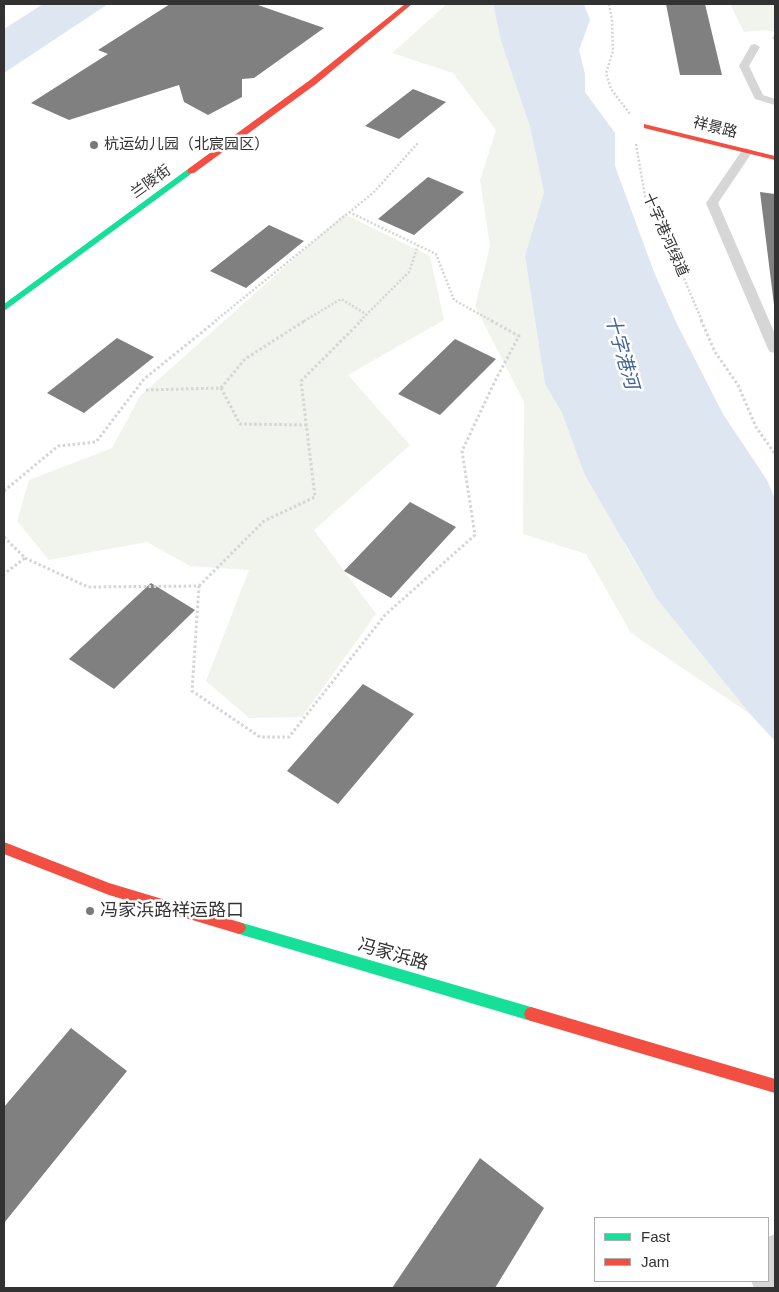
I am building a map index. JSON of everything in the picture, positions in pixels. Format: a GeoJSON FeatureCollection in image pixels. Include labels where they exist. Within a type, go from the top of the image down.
{"type":"FeatureCollection","features":[{"type":"Feature","properties":{"kind":"street","name":"兰陵街"},"geometry":{"type":"LineString","coordinates":[[4,308],[314,82],[409,4]]}},
{"type":"Feature","properties":{"kind":"street","name":"祥景路"},"geometry":{"type":"LineString","coordinates":[[647,126],[775,158]]}},
{"type":"Feature","properties":{"kind":"street","name":"冯家浜路"},"geometry":{"type":"LineString","coordinates":[[4,848],[109,889],[775,1086]]}},
{"type":"Feature","properties":{"kind":"street"},"geometry":{"type":"LineString","coordinates":[[769,1273],[775,1253]]}},
{"type":"Feature","properties":{"kind":"lane"},"geometry":{"type":"LineString","coordinates":[[755,47],[744,66],[759,97],[775,102]]}},
{"type":"Feature","properties":{"kind":"lane"},"geometry":{"type":"LineString","coordinates":[[747,151],[712,203],[775,348]]}},
{"type":"Feature","properties":{"kind":"path"},"geometry":{"type":"LineString","coordinates":[[609,4],[612,20],[613,51],[606,73],[611,89],[632,116]]}},
{"type":"Feature","properties":{"kind":"path","name":"十字港河绿道"},"geometry":{"type":"LineString","coordinates":[[636,142],[645,196],[715,352],[738,385],[756,426],[775,454]]}},
{"type":"Feature","properties":{"kind":"path"},"geometry":{"type":"LineString","coordinates":[[4,491],[58,446],[96,442],[144,379],[373,193],[418,143]]}},
{"type":"Feature","properties":{"kind":"path"},"geometry":{"type":"LineString","coordinates":[[349,212],[436,254],[454,300],[519,336],[462,451],[475,536],[385,615],[289,737],[260,737],[192,691],[199,586],[264,521],[315,497],[308,425],[301,381],[409,272],[418,246]]}},
{"type":"Feature","properties":{"kind":"path"},"geometry":{"type":"LineString","coordinates":[[146,390],[221,388],[245,359],[310,317],[342,299],[366,315]]}},
{"type":"Feature","properties":{"kind":"path"},"geometry":{"type":"LineString","coordinates":[[221,388],[240,424],[308,425]]}},
{"type":"Feature","properties":{"kind":"path"},"geometry":{"type":"LineString","coordinates":[[4,537],[25,558],[88,587],[199,586]]}},
{"type":"Feature","properties":{"kind":"path"},"geometry":{"type":"LineString","coordinates":[[4,574],[25,558]]}},
{"type":"Feature","properties":{"kind":"shaded area"},"geometry":{"type":"Polygon","coordinates":[[[447,4],[493,4],[501,41],[530,127],[544,192],[525,256],[545,384],[562,413],[627,549],[657,599],[750,714],[631,633],[586,554],[523,534],[524,402],[475,306],[490,246],[480,180],[496,130],[453,73],[392,53],[447,4]]]}},
{"type":"Feature","properties":{"kind":"shaded area"},"geometry":{"type":"Polygon","coordinates":[[[730,4],[775,4],[775,32],[765,30],[744,32],[730,4]]]}},
{"type":"Feature","properties":{"kind":"shaded area"},"geometry":{"type":"Polygon","coordinates":[[[344,214],[430,256],[444,320],[348,375],[410,445],[314,530],[376,614],[302,717],[249,718],[206,681],[249,570],[190,566],[147,542],[49,560],[17,521],[29,480],[112,448],[140,396],[344,214]]]}},
{"type":"Feature","properties":{"kind":"water"},"geometry":{"type":"Polygon","coordinates":[[[43,4],[108,4],[4,73],[4,29],[43,4]]]}},
{"type":"Feature","properties":{"kind":"water","name":"十字港河"},"geometry":{"type":"Polygon","coordinates":[[[493,4],[584,4],[590,20],[579,50],[585,74],[585,92],[615,133],[615,166],[654,272],[677,324],[723,414],[767,480],[775,499],[775,741],[750,714],[657,599],[585,475],[562,413],[545,384],[525,256],[544,192],[530,127],[501,41],[493,4]]]}},
{"type":"Feature","properties":{"kind":"building"},"geometry":{"type":"Polygon","coordinates":[[[170,4],[255,4],[324,28],[254,78],[242,79],[242,97],[208,115],[184,102],[179,85],[69,120],[31,103],[108,54],[98,50],[170,4]]]}},
{"type":"Feature","properties":{"kind":"building"},"geometry":{"type":"Polygon","coordinates":[[[666,4],[705,4],[722,75],[680,75],[666,4]]]}},
{"type":"Feature","properties":{"kind":"building"},"geometry":{"type":"Polygon","coordinates":[[[413,89],[446,102],[399,139],[365,126],[413,89]]]}},
{"type":"Feature","properties":{"kind":"building"},"geometry":{"type":"Polygon","coordinates":[[[428,177],[464,192],[414,235],[378,219],[428,177]]]}},
{"type":"Feature","properties":{"kind":"building"},"geometry":{"type":"Polygon","coordinates":[[[760,192],[775,194],[774,305],[760,192]]]}},
{"type":"Feature","properties":{"kind":"building"},"geometry":{"type":"Polygon","coordinates":[[[269,225],[304,241],[246,288],[210,271],[269,225]]]}},
{"type":"Feature","properties":{"kind":"building"},"geometry":{"type":"Polygon","coordinates":[[[117,338],[154,357],[84,413],[47,393],[117,338]]]}},
{"type":"Feature","properties":{"kind":"building"},"geometry":{"type":"Polygon","coordinates":[[[455,339],[496,359],[440,415],[398,394],[455,339]]]}},
{"type":"Feature","properties":{"kind":"building"},"geometry":{"type":"Polygon","coordinates":[[[410,502],[456,527],[391,598],[344,571],[410,502]]]}},
{"type":"Feature","properties":{"kind":"building"},"geometry":{"type":"Polygon","coordinates":[[[151,583],[195,610],[114,689],[69,659],[151,583]]]}},
{"type":"Feature","properties":{"kind":"building"},"geometry":{"type":"Polygon","coordinates":[[[363,684],[414,714],[338,804],[287,771],[363,684]]]}},
{"type":"Feature","properties":{"kind":"building"},"geometry":{"type":"Polygon","coordinates":[[[71,1028],[127,1071],[4,1223],[4,1107],[71,1028]]]}},
{"type":"Feature","properties":{"kind":"building"},"geometry":{"type":"Polygon","coordinates":[[[480,1158],[544,1208],[495,1288],[392,1288],[480,1158]]]}},
{"type":"Feature","properties":{"kind":"traffic: fast"},"geometry":{"type":"LineString","coordinates":[[4,308],[191,171]]}},
{"type":"Feature","properties":{"kind":"traffic: fast"},"geometry":{"type":"LineString","coordinates":[[239,928],[531,1014]]}},
{"type":"Feature","properties":{"kind":"traffic: jam"},"geometry":{"type":"LineString","coordinates":[[191,171],[313,82],[409,4]]}},
{"type":"Feature","properties":{"kind":"traffic: jam"},"geometry":{"type":"LineString","coordinates":[[647,126],[775,158]]}},
{"type":"Feature","properties":{"kind":"traffic: jam"},"geometry":{"type":"LineString","coordinates":[[4,848],[109,889],[239,928]]}},
{"type":"Feature","properties":{"kind":"traffic: jam"},"geometry":{"type":"LineString","coordinates":[[531,1014],[775,1086]]}},
{"type":"Feature","properties":{"kind":"place","name":"杭运幼儿园（北宸园区）"},"geometry":{"type":"Point","coordinates":[94,145]}},
{"type":"Feature","properties":{"kind":"place","name":"冯家浜路祥运路口"},"geometry":{"type":"Point","coordinates":[90,911]}}]}
